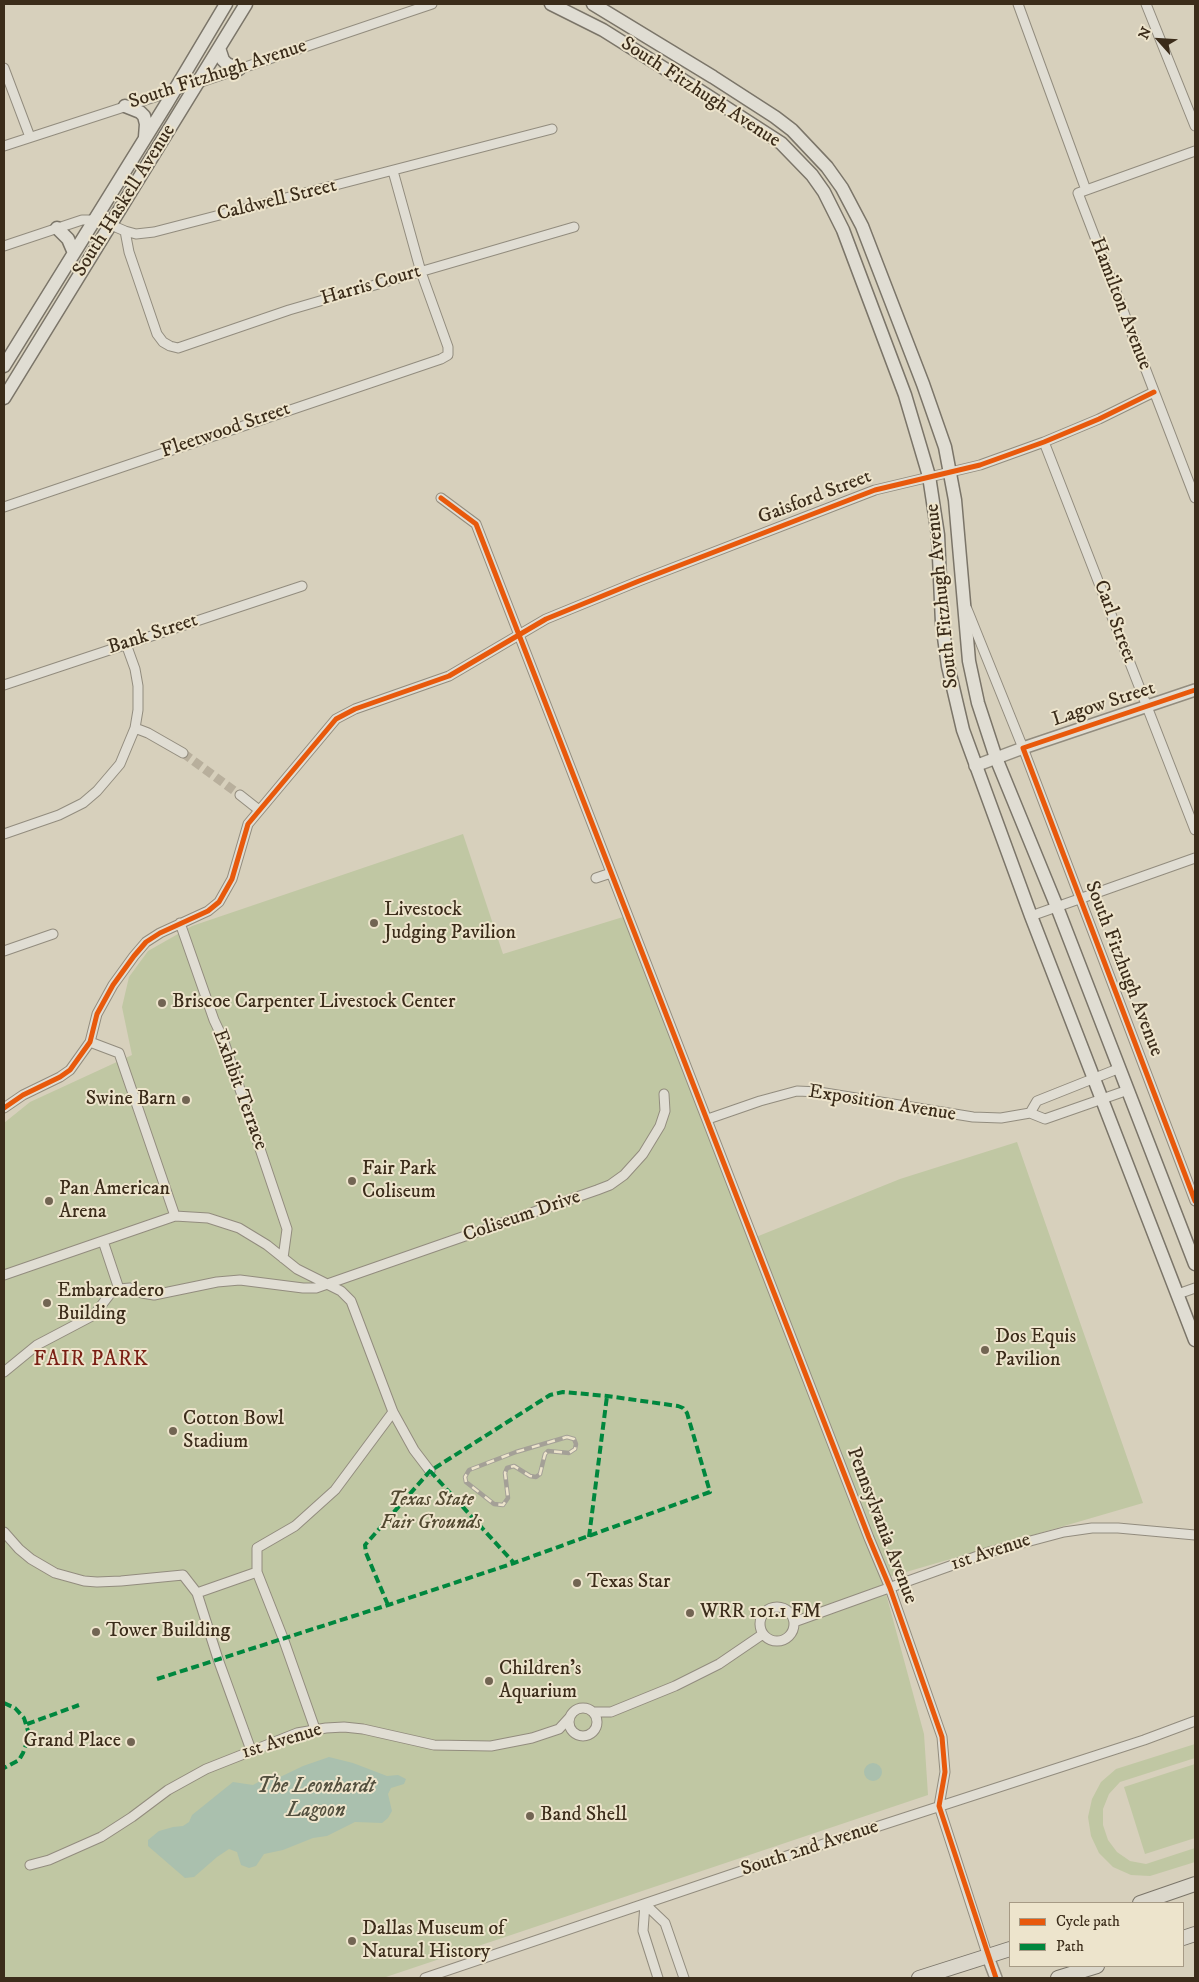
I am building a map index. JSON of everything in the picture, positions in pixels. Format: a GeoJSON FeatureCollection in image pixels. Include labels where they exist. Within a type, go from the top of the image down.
{"type":"FeatureCollection","features":[{"type":"Feature","properties":{"kind":"main road","name":"South Haskell Avenue"},"geometry":{"type":"LineString","coordinates":[[4,366],[226,4]]}},
{"type":"Feature","properties":{"kind":"main road","name":"South Haskell Avenue"},"geometry":{"type":"LineString","coordinates":[[4,398],[246,4]]}},
{"type":"Feature","properties":{"kind":"main road","name":"South Fitzhugh Avenue"},"geometry":{"type":"LineString","coordinates":[[551,4],[603,30],[764,131],[797,158],[812,175],[824,192],[843,230],[906,395],[929,476],[938,536],[942,623],[948,666],[955,702],[975,766],[1195,1340]]}},
{"type":"Feature","properties":{"kind":"main road","name":"South Fitzhugh Avenue"},"geometry":{"type":"LineString","coordinates":[[593,4],[775,117],[815,154],[842,188],[862,226],[938,423],[950,472],[958,528],[969,661],[978,703],[996,758],[1057,907],[1195,1264]]}},
{"type":"Feature","properties":{"kind":"main road"},"geometry":{"type":"LineString","coordinates":[[219,48],[220,56],[226,64],[240,69]]}},
{"type":"Feature","properties":{"kind":"main road"},"geometry":{"type":"LineString","coordinates":[[125,106],[140,112],[144,116],[146,124],[145,138]]}},
{"type":"Feature","properties":{"kind":"main road"},"geometry":{"type":"LineString","coordinates":[[57,228],[68,239],[74,253]]}},
{"type":"Feature","properties":{"kind":"main road"},"geometry":{"type":"LineString","coordinates":[[1143,1902],[1195,1884]]}},
{"type":"Feature","properties":{"kind":"main road"},"geometry":{"type":"LineString","coordinates":[[919,1978],[1009,1949]]}},
{"type":"Feature","properties":{"kind":"main road"},"geometry":{"type":"LineString","coordinates":[[1058,1978],[1094,1967]]}},
{"type":"Feature","properties":{"kind":"street","name":"South Fitzhugh Avenue"},"geometry":{"type":"LineString","coordinates":[[4,146],[432,4]]}},
{"type":"Feature","properties":{"kind":"street","name":"Hamilton Avenue"},"geometry":{"type":"LineString","coordinates":[[1018,4],[1154,392],[1195,498]]}},
{"type":"Feature","properties":{"kind":"street"},"geometry":{"type":"LineString","coordinates":[[1146,4],[1195,126]]}},
{"type":"Feature","properties":{"kind":"street"},"geometry":{"type":"LineString","coordinates":[[4,68],[30,137]]}},
{"type":"Feature","properties":{"kind":"street","name":"Caldwell Street"},"geometry":{"type":"LineString","coordinates":[[4,246],[82,220],[94,220],[125,232],[136,234],[154,232],[552,129]]}},
{"type":"Feature","properties":{"kind":"street"},"geometry":{"type":"LineString","coordinates":[[1082,191],[1195,153]]}},
{"type":"Feature","properties":{"kind":"street"},"geometry":{"type":"LineString","coordinates":[[393,171],[421,272]]}},
{"type":"Feature","properties":{"kind":"street","name":"Harris Court"},"geometry":{"type":"LineString","coordinates":[[125,232],[129,252],[157,334],[163,342],[178,348],[289,310],[574,227]]}},
{"type":"Feature","properties":{"kind":"street","name":"Fleetwood Street"},"geometry":{"type":"LineString","coordinates":[[4,507],[441,359],[448,355],[448,347],[421,272]]}},
{"type":"Feature","properties":{"kind":"street","name":"Gaisford Street"},"geometry":{"type":"LineString","coordinates":[[90,1042],[97,1014],[113,985],[134,956],[153,938],[180,923],[208,911],[219,902],[232,879],[248,824],[336,719],[355,709],[449,676],[546,619],[639,581],[874,490],[980,465],[1044,442],[1154,392]]}},
{"type":"Feature","properties":{"kind":"street","name":"Carl Street"},"geometry":{"type":"LineString","coordinates":[[1044,442],[1195,830]]}},
{"type":"Feature","properties":{"kind":"street","name":"Pennsylvania Avenue"},"geometry":{"type":"LineString","coordinates":[[441,498],[476,524],[610,873],[708,1119],[890,1588],[942,1737],[944,1772],[939,1806],[996,1978]]}},
{"type":"Feature","properties":{"kind":"street","name":"Bank Street"},"geometry":{"type":"LineString","coordinates":[[4,685],[302,586]]}},
{"type":"Feature","properties":{"kind":"street","name":"South Fitzhugh Avenue"},"geometry":{"type":"LineString","coordinates":[[964,600],[1023,748],[1195,1201]]}},
{"type":"Feature","properties":{"kind":"street"},"geometry":{"type":"LineString","coordinates":[[4,834],[58,815],[83,803],[103,785],[120,764],[135,728],[138,710],[138,686],[135,669],[126,644]]}},
{"type":"Feature","properties":{"kind":"street","name":"Lagow Street"},"geometry":{"type":"LineString","coordinates":[[975,766],[1195,690]]}},
{"type":"Feature","properties":{"kind":"street"},"geometry":{"type":"LineString","coordinates":[[135,728],[148,733],[183,753]]}},
{"type":"Feature","properties":{"kind":"street"},"geometry":{"type":"LineString","coordinates":[[240,795],[258,810]]}},
{"type":"Feature","properties":{"kind":"street"},"geometry":{"type":"LineString","coordinates":[[1031,916],[1195,858]]}},
{"type":"Feature","properties":{"kind":"street"},"geometry":{"type":"LineString","coordinates":[[596,878],[610,873]]}},
{"type":"Feature","properties":{"kind":"street","name":"Exhibit Terrace"},"geometry":{"type":"LineString","coordinates":[[180,923],[214,1020],[223,1039],[288,1230],[282,1258]]}},
{"type":"Feature","properties":{"kind":"street"},"geometry":{"type":"LineString","coordinates":[[4,951],[52,934]]}},
{"type":"Feature","properties":{"kind":"street"},"geometry":{"type":"LineString","coordinates":[[4,1108],[23,1095],[70,1070],[90,1042],[119,1053],[175,1216]]}},
{"type":"Feature","properties":{"kind":"street"},"geometry":{"type":"LineString","coordinates":[[1030,1113],[1037,1101],[1120,1068]]}},
{"type":"Feature","properties":{"kind":"street","name":"Exposition Avenue"},"geometry":{"type":"LineString","coordinates":[[708,1119],[760,1101],[797,1091],[819,1092],[973,1117],[1001,1118],[1030,1113],[1044,1119],[1128,1090]]}},
{"type":"Feature","properties":{"kind":"street","name":"Coliseum Drive"},"geometry":{"type":"LineString","coordinates":[[119,1289],[130,1288],[148,1295],[217,1282],[240,1280],[303,1288],[328,1284],[610,1185],[632,1167],[653,1140],[664,1111],[664,1094]]}},
{"type":"Feature","properties":{"kind":"street"},"geometry":{"type":"LineString","coordinates":[[4,1275],[175,1216],[208,1218],[239,1228],[260,1240],[308,1276],[341,1291],[351,1301],[393,1412],[414,1450],[430,1471]]}},
{"type":"Feature","properties":{"kind":"street"},"geometry":{"type":"LineString","coordinates":[[4,1372],[37,1345],[94,1315],[110,1294],[119,1289],[103,1241]]}},
{"type":"Feature","properties":{"kind":"street"},"geometry":{"type":"LineString","coordinates":[[1178,1294],[1195,1288]]}},
{"type":"Feature","properties":{"kind":"street"},"geometry":{"type":"LineString","coordinates":[[314,1726],[257,1572],[257,1548],[294,1526],[335,1490],[393,1412]]}},
{"type":"Feature","properties":{"kind":"street","name":"1st Avenue"},"geometry":{"type":"LineString","coordinates":[[794,1622],[988,1552],[1064,1532],[1092,1528],[1118,1528],[1195,1535]]}},
{"type":"Feature","properties":{"kind":"street"},"geometry":{"type":"LineString","coordinates":[[4,1532],[31,1559],[55,1572],[84,1581],[121,1581],[183,1575],[197,1593],[218,1659],[251,1750]]}},
{"type":"Feature","properties":{"kind":"street"},"geometry":{"type":"LineString","coordinates":[[197,1593],[257,1572]]}},
{"type":"Feature","properties":{"kind":"street"},"geometry":{"type":"LineString","coordinates":[[774,1607],[780,1607],[790,1612],[794,1622],[792,1633],[783,1640],[772,1640],[763,1634],[760,1623],[769,1609],[774,1607]]}},
{"type":"Feature","properties":{"kind":"street"},"geometry":{"type":"LineString","coordinates":[[593,1712],[610,1712],[675,1686],[719,1664],[763,1634]]}},
{"type":"Feature","properties":{"kind":"street"},"geometry":{"type":"LineString","coordinates":[[575,1733],[570,1726],[570,1717],[572,1713],[580,1708],[590,1709],[593,1712],[597,1721],[596,1726]]}},
{"type":"Feature","properties":{"kind":"street"},"geometry":{"type":"LineString","coordinates":[[559,1729],[588,1735],[610,1712]]}},
{"type":"Feature","properties":{"kind":"street","name":"1st Avenue"},"geometry":{"type":"LineString","coordinates":[[30,1866],[49,1860],[101,1837],[186,1779],[251,1750],[297,1733],[326,1728],[354,1728],[420,1742],[466,1746],[503,1744],[532,1738],[559,1729],[570,1717]]}},
{"type":"Feature","properties":{"kind":"street","name":"South 2nd Avenue"},"geometry":{"type":"LineString","coordinates":[[425,1978],[939,1806],[1144,1740],[1195,1721]]}},
{"type":"Feature","properties":{"kind":"street"},"geometry":{"type":"LineString","coordinates":[[645,1904],[643,1931],[658,1978]]}},
{"type":"Feature","properties":{"kind":"street"},"geometry":{"type":"LineString","coordinates":[[645,1904],[665,1923],[684,1978]]}},
{"type":"Feature","properties":{"kind":"green space","name":"Texas State Fair Grounds"},"geometry":{"type":"Polygon","coordinates":[[[463,834],[503,954],[623,917],[756,1237],[900,1179],[1017,1142],[1143,1503],[882,1579],[924,1734],[928,1795],[383,1978],[4,1978],[4,1123],[30,1102],[132,1055],[122,1007],[129,977],[148,951],[192,926],[463,834]]]}},
{"type":"Feature","properties":{"kind":"green space"},"geometry":{"type":"Polygon","coordinates":[[[1195,1744],[1195,1758],[1120,1782],[1109,1794],[1103,1809],[1103,1825],[1108,1840],[1117,1852],[1130,1861],[1146,1864],[1195,1848],[1195,1862],[1150,1876],[1131,1875],[1113,1867],[1099,1853],[1091,1836],[1088,1817],[1092,1799],[1101,1782],[1116,1769],[1195,1744]]]}},
{"type":"Feature","properties":{"kind":"green space"},"geometry":{"type":"Polygon","coordinates":[[[1195,1764],[1195,1838],[1145,1854],[1124,1787],[1195,1764]]]}},
{"type":"Feature","properties":{"kind":"water","name":"The Leonhardt Lagoon"},"geometry":{"type":"Polygon","coordinates":[[[329,1757],[353,1763],[387,1776],[398,1775],[406,1779],[404,1784],[391,1788],[388,1794],[392,1811],[388,1818],[382,1823],[355,1822],[327,1836],[313,1838],[283,1850],[264,1854],[256,1866],[249,1868],[241,1865],[237,1852],[229,1849],[194,1877],[185,1878],[148,1846],[148,1840],[159,1831],[183,1826],[189,1822],[192,1815],[233,1782],[253,1785],[262,1780],[278,1778],[303,1766],[329,1757]]]}},
{"type":"Feature","properties":{"kind":"water"},"geometry":{"type":"Polygon","coordinates":[[[869,1763],[877,1763],[882,1768],[880,1779],[869,1781],[864,1776],[864,1768],[869,1763]]]}},
{"type":"Feature","properties":{"kind":"tunnel"},"geometry":{"type":"LineString","coordinates":[[183,753],[240,795]]}},
{"type":"Feature","properties":{"kind":"railway"},"geometry":{"type":"LineString","coordinates":[[567,1437],[574,1439],[575,1449],[569,1453],[548,1451],[545,1454],[540,1474],[536,1477],[530,1476],[514,1466],[507,1468],[505,1473],[508,1498],[503,1505],[494,1504],[466,1482],[465,1477],[469,1470],[516,1452],[567,1437]]}},
{"type":"Feature","properties":{"kind":"marked path"},"geometry":{"type":"LineString","coordinates":[[157,1679],[388,1605],[514,1563],[710,1492],[687,1413],[678,1406],[563,1392],[550,1395],[430,1471],[365,1545],[366,1553],[388,1605]]}},
{"type":"Feature","properties":{"kind":"marked path"},"geometry":{"type":"LineString","coordinates":[[589,1537],[607,1396]]}},
{"type":"Feature","properties":{"kind":"marked path"},"geometry":{"type":"LineString","coordinates":[[430,1471],[514,1563]]}},
{"type":"Feature","properties":{"kind":"marked path"},"geometry":{"type":"LineString","coordinates":[[4,1703],[15,1708],[24,1718],[28,1731],[28,1739],[19,1760],[4,1768]]}},
{"type":"Feature","properties":{"kind":"marked path"},"geometry":{"type":"LineString","coordinates":[[27,1724],[79,1705]]}},
{"type":"Feature","properties":{"kind":"cycle path"},"geometry":{"type":"LineString","coordinates":[[4,1108],[23,1095],[70,1070],[90,1042],[97,1014],[113,985],[146,942],[160,933],[208,911],[219,902],[232,879],[248,824],[336,719],[355,709],[449,676],[546,619],[639,581],[875,490],[980,465],[1044,442],[1099,419],[1154,392]]}},
{"type":"Feature","properties":{"kind":"cycle path"},"geometry":{"type":"LineString","coordinates":[[441,498],[476,524],[890,1588],[942,1737],[945,1772],[939,1806],[996,1978]]}},
{"type":"Feature","properties":{"kind":"cycle path"},"geometry":{"type":"LineString","coordinates":[[1195,690],[1023,748],[1195,1201]]}},
{"type":"Feature","properties":{"kind":"place","name":"Livestock Judging Pavilion"},"geometry":{"type":"Point","coordinates":[374,923]}},
{"type":"Feature","properties":{"kind":"place","name":"Briscoe Carpenter Livestock Center"},"geometry":{"type":"Point","coordinates":[162,1003]}},
{"type":"Feature","properties":{"kind":"place","name":"Swine Barn"},"geometry":{"type":"Point","coordinates":[186,1100]}},
{"type":"Feature","properties":{"kind":"place","name":"Fair Park Coliseum"},"geometry":{"type":"Point","coordinates":[352,1181]}},
{"type":"Feature","properties":{"kind":"place","name":"Pan American Arena"},"geometry":{"type":"Point","coordinates":[49,1201]}},
{"type":"Feature","properties":{"kind":"place","name":"Embarcadero Building"},"geometry":{"type":"Point","coordinates":[47,1303]}},
{"type":"Feature","properties":{"kind":"place","name":"Dos Equis Pavilion"},"geometry":{"type":"Point","coordinates":[985,1350]}},
{"type":"Feature","properties":{"kind":"place","name":"Cotton Bowl Stadium"},"geometry":{"type":"Point","coordinates":[173,1431]}},
{"type":"Feature","properties":{"kind":"place","name":"Texas Star"},"geometry":{"type":"Point","coordinates":[577,1583]}},
{"type":"Feature","properties":{"kind":"place","name":"WRR 101.1 FM"},"geometry":{"type":"Point","coordinates":[690,1613]}},
{"type":"Feature","properties":{"kind":"place","name":"Tower Building"},"geometry":{"type":"Point","coordinates":[96,1632]}},
{"type":"Feature","properties":{"kind":"place","name":"Children's Aquarium"},"geometry":{"type":"Point","coordinates":[489,1681]}},
{"type":"Feature","properties":{"kind":"place","name":"Grand Place"},"geometry":{"type":"Point","coordinates":[131,1742]}},
{"type":"Feature","properties":{"kind":"place","name":"Band Shell"},"geometry":{"type":"Point","coordinates":[530,1816]}},
{"type":"Feature","properties":{"kind":"place","name":"Dallas Museum of Natural History"},"geometry":{"type":"Point","coordinates":[352,1941]}},
{"type":"Feature","properties":{"kind":"district","name":"FAIR PARK"},"geometry":{"type":"Point","coordinates":[91,1361]}}]}
